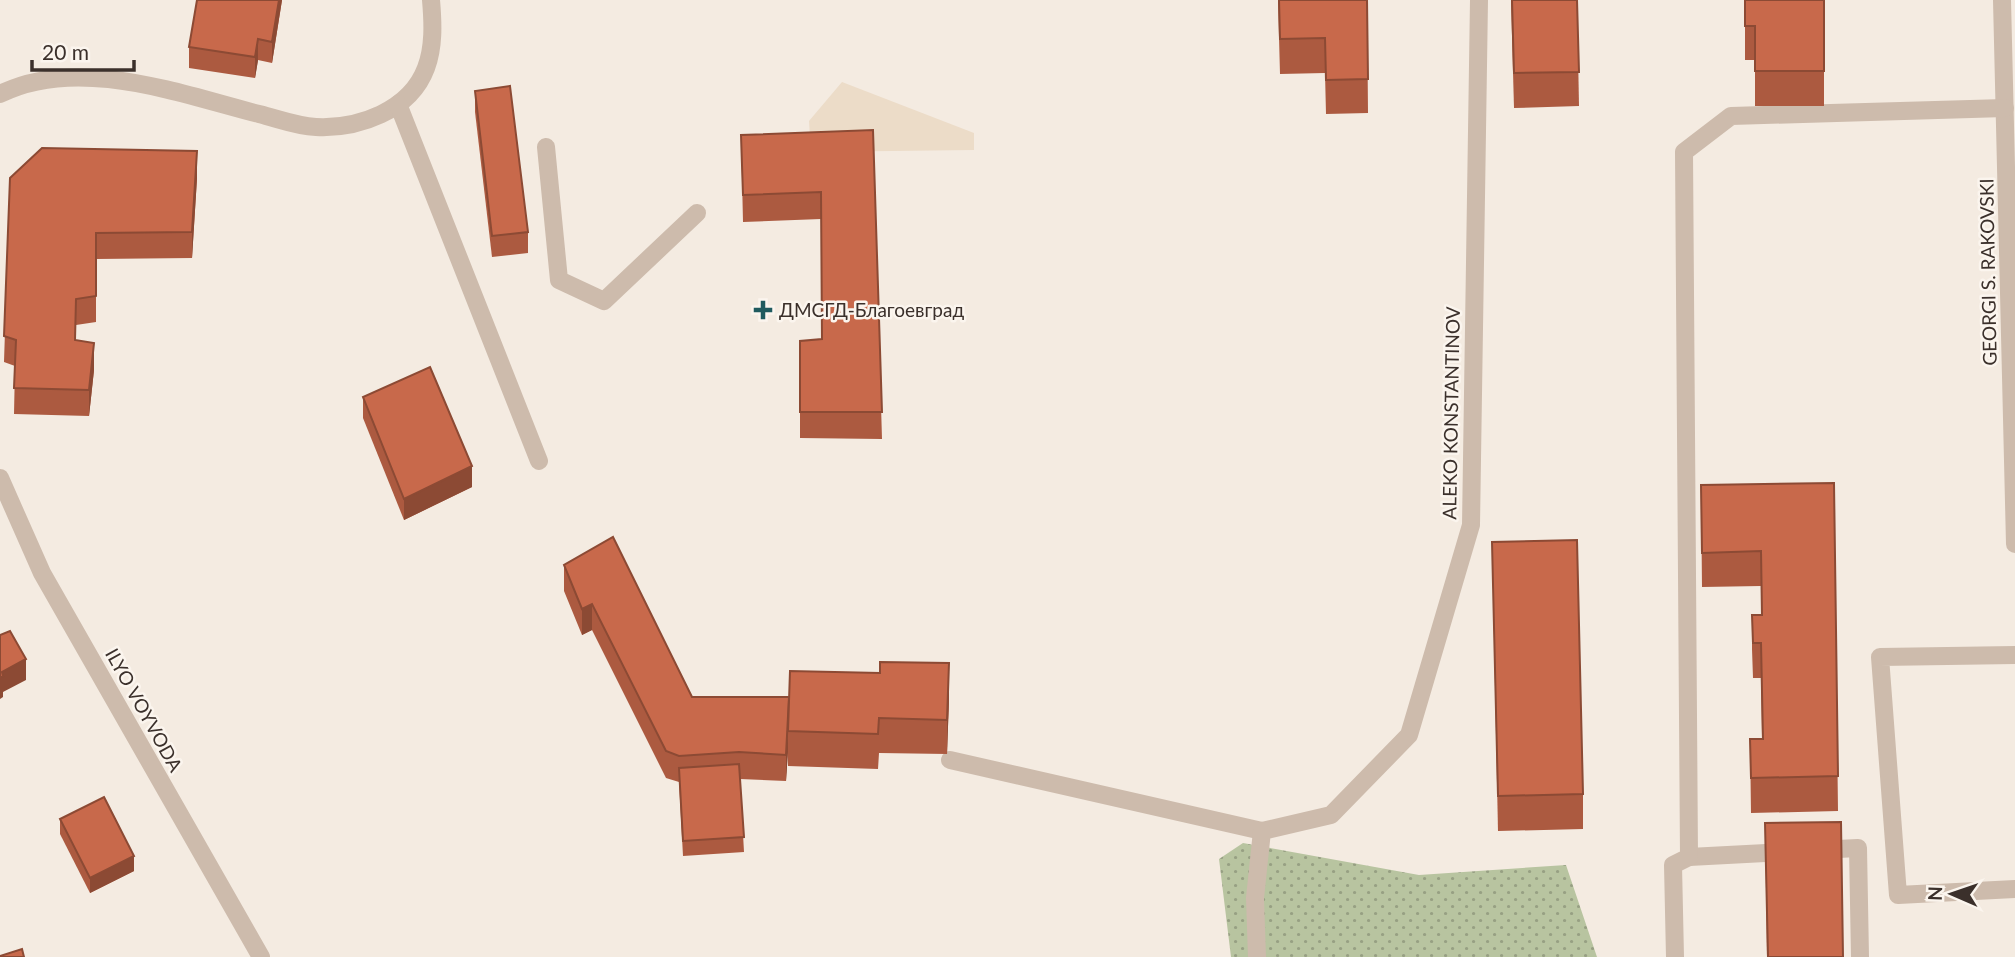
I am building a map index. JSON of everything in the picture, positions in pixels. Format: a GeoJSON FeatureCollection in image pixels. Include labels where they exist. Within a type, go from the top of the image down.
{"type":"FeatureCollection","features":[{"type":"Feature","properties":{"kind":"street"},"geometry":{"type":"LineString","coordinates":[[0,94],[34,81],[88,78],[124,82],[317,127],[351,125],[370,120],[398,104],[419,83],[426,69],[432,38],[431,0]]}},
{"type":"Feature","properties":{"kind":"street","name":"ALEKO KONSTANTINOV"},"geometry":{"type":"LineString","coordinates":[[950,760],[1262,831],[1331,815],[1409,735],[1471,525],[1479,0]]}},
{"type":"Feature","properties":{"kind":"street","name":"GEORGI S. RAKOVSKI"},"geometry":{"type":"LineString","coordinates":[[2002,0],[2015,544]]}},
{"type":"Feature","properties":{"kind":"street"},"geometry":{"type":"LineString","coordinates":[[398,104],[539,461]]}},
{"type":"Feature","properties":{"kind":"street"},"geometry":{"type":"LineString","coordinates":[[1689,857],[1684,152],[1731,117],[2005,108]]}},
{"type":"Feature","properties":{"kind":"street"},"geometry":{"type":"LineString","coordinates":[[546,147],[559,280],[604,301],[696,213]]}},
{"type":"Feature","properties":{"kind":"street","name":"ILYO VOYVODA"},"geometry":{"type":"LineString","coordinates":[[0,478],[42,573],[261,957]]}},
{"type":"Feature","properties":{"kind":"street"},"geometry":{"type":"LineString","coordinates":[[2015,655],[1880,657],[1898,895],[2015,889]]}},
{"type":"Feature","properties":{"kind":"street"},"geometry":{"type":"LineString","coordinates":[[1257,957],[1255,898],[1262,831]]}},
{"type":"Feature","properties":{"kind":"street"},"geometry":{"type":"LineString","coordinates":[[1675,957],[1673,865],[1689,857],[1858,848],[1860,957]]}},
{"type":"Feature","properties":{"kind":"green space"},"geometry":{"type":"Polygon","coordinates":[[[1243,843],[1419,875],[1566,865],[1597,957],[1231,957],[1219,859],[1243,843]]]}},
{"type":"Feature","properties":{"kind":"shaded area"},"geometry":{"type":"Polygon","coordinates":[[[842,82],[974,133],[974,150],[811,152],[809,121],[842,82]]]}},
{"type":"Feature","properties":{"kind":"building"},"geometry":{"type":"Polygon","coordinates":[[[197,0],[279,0],[272,42],[258,39],[255,57],[189,47],[197,0]]]}},
{"type":"Feature","properties":{"kind":"building"},"geometry":{"type":"Polygon","coordinates":[[[1279,0],[1367,0],[1368,79],[1326,80],[1325,38],[1280,39],[1279,0]]]}},
{"type":"Feature","properties":{"kind":"building"},"geometry":{"type":"Polygon","coordinates":[[[1512,0],[1577,0],[1579,72],[1514,73],[1512,0]]]}},
{"type":"Feature","properties":{"kind":"building"},"geometry":{"type":"Polygon","coordinates":[[[1745,0],[1824,0],[1824,71],[1755,71],[1755,26],[1745,26],[1745,0]]]}},
{"type":"Feature","properties":{"kind":"building"},"geometry":{"type":"Polygon","coordinates":[[[510,86],[528,232],[492,236],[475,91],[510,86]]]}},
{"type":"Feature","properties":{"kind":"building"},"geometry":{"type":"Polygon","coordinates":[[[873,130],[882,412],[800,412],[800,341],[822,339],[821,192],[743,195],[741,135],[873,130]]]}},
{"type":"Feature","properties":{"kind":"building"},"geometry":{"type":"Polygon","coordinates":[[[42,148],[197,151],[192,232],[96,233],[96,296],[76,299],[75,340],[94,343],[89,390],[14,388],[16,340],[4,336],[10,178],[42,148]]]}},
{"type":"Feature","properties":{"kind":"building"},"geometry":{"type":"Polygon","coordinates":[[[430,367],[472,466],[404,499],[363,397],[430,367]]]}},
{"type":"Feature","properties":{"kind":"building"},"geometry":{"type":"Polygon","coordinates":[[[1834,483],[1838,776],[1751,778],[1750,739],[1763,739],[1761,643],[1753,643],[1752,615],[1762,615],[1761,551],[1702,553],[1701,485],[1834,483]]]}},
{"type":"Feature","properties":{"kind":"building"},"geometry":{"type":"Polygon","coordinates":[[[613,537],[692,697],[789,697],[786,755],[739,752],[679,756],[666,751],[592,604],[582,609],[564,565],[613,537]]]}},
{"type":"Feature","properties":{"kind":"building"},"geometry":{"type":"Polygon","coordinates":[[[1577,540],[1583,794],[1498,796],[1492,542],[1577,540]]]}},
{"type":"Feature","properties":{"kind":"building"},"geometry":{"type":"Polygon","coordinates":[[[10,631],[26,659],[2,672],[3,676],[0,678],[0,635],[10,631]]]}},
{"type":"Feature","properties":{"kind":"building"},"geometry":{"type":"Polygon","coordinates":[[[880,662],[949,663],[947,720],[879,718],[878,734],[788,731],[790,671],[880,673],[880,662]]]}},
{"type":"Feature","properties":{"kind":"building"},"geometry":{"type":"Polygon","coordinates":[[[739,764],[744,837],[683,841],[679,768],[739,764]]]}},
{"type":"Feature","properties":{"kind":"building"},"geometry":{"type":"Polygon","coordinates":[[[104,797],[134,856],[90,878],[60,819],[104,797]]]}},
{"type":"Feature","properties":{"kind":"building"},"geometry":{"type":"Polygon","coordinates":[[[1841,822],[1843,957],[1768,957],[1765,823],[1841,822]]]}},
{"type":"Feature","properties":{"kind":"building"},"geometry":{"type":"Polygon","coordinates":[[[22,949],[24,957],[0,957],[0,956],[22,949]]]}},
{"type":"Feature","properties":{"kind":"place","name":"ДМСГД-Благоевград"},"geometry":{"type":"Point","coordinates":[763,310]}}]}
